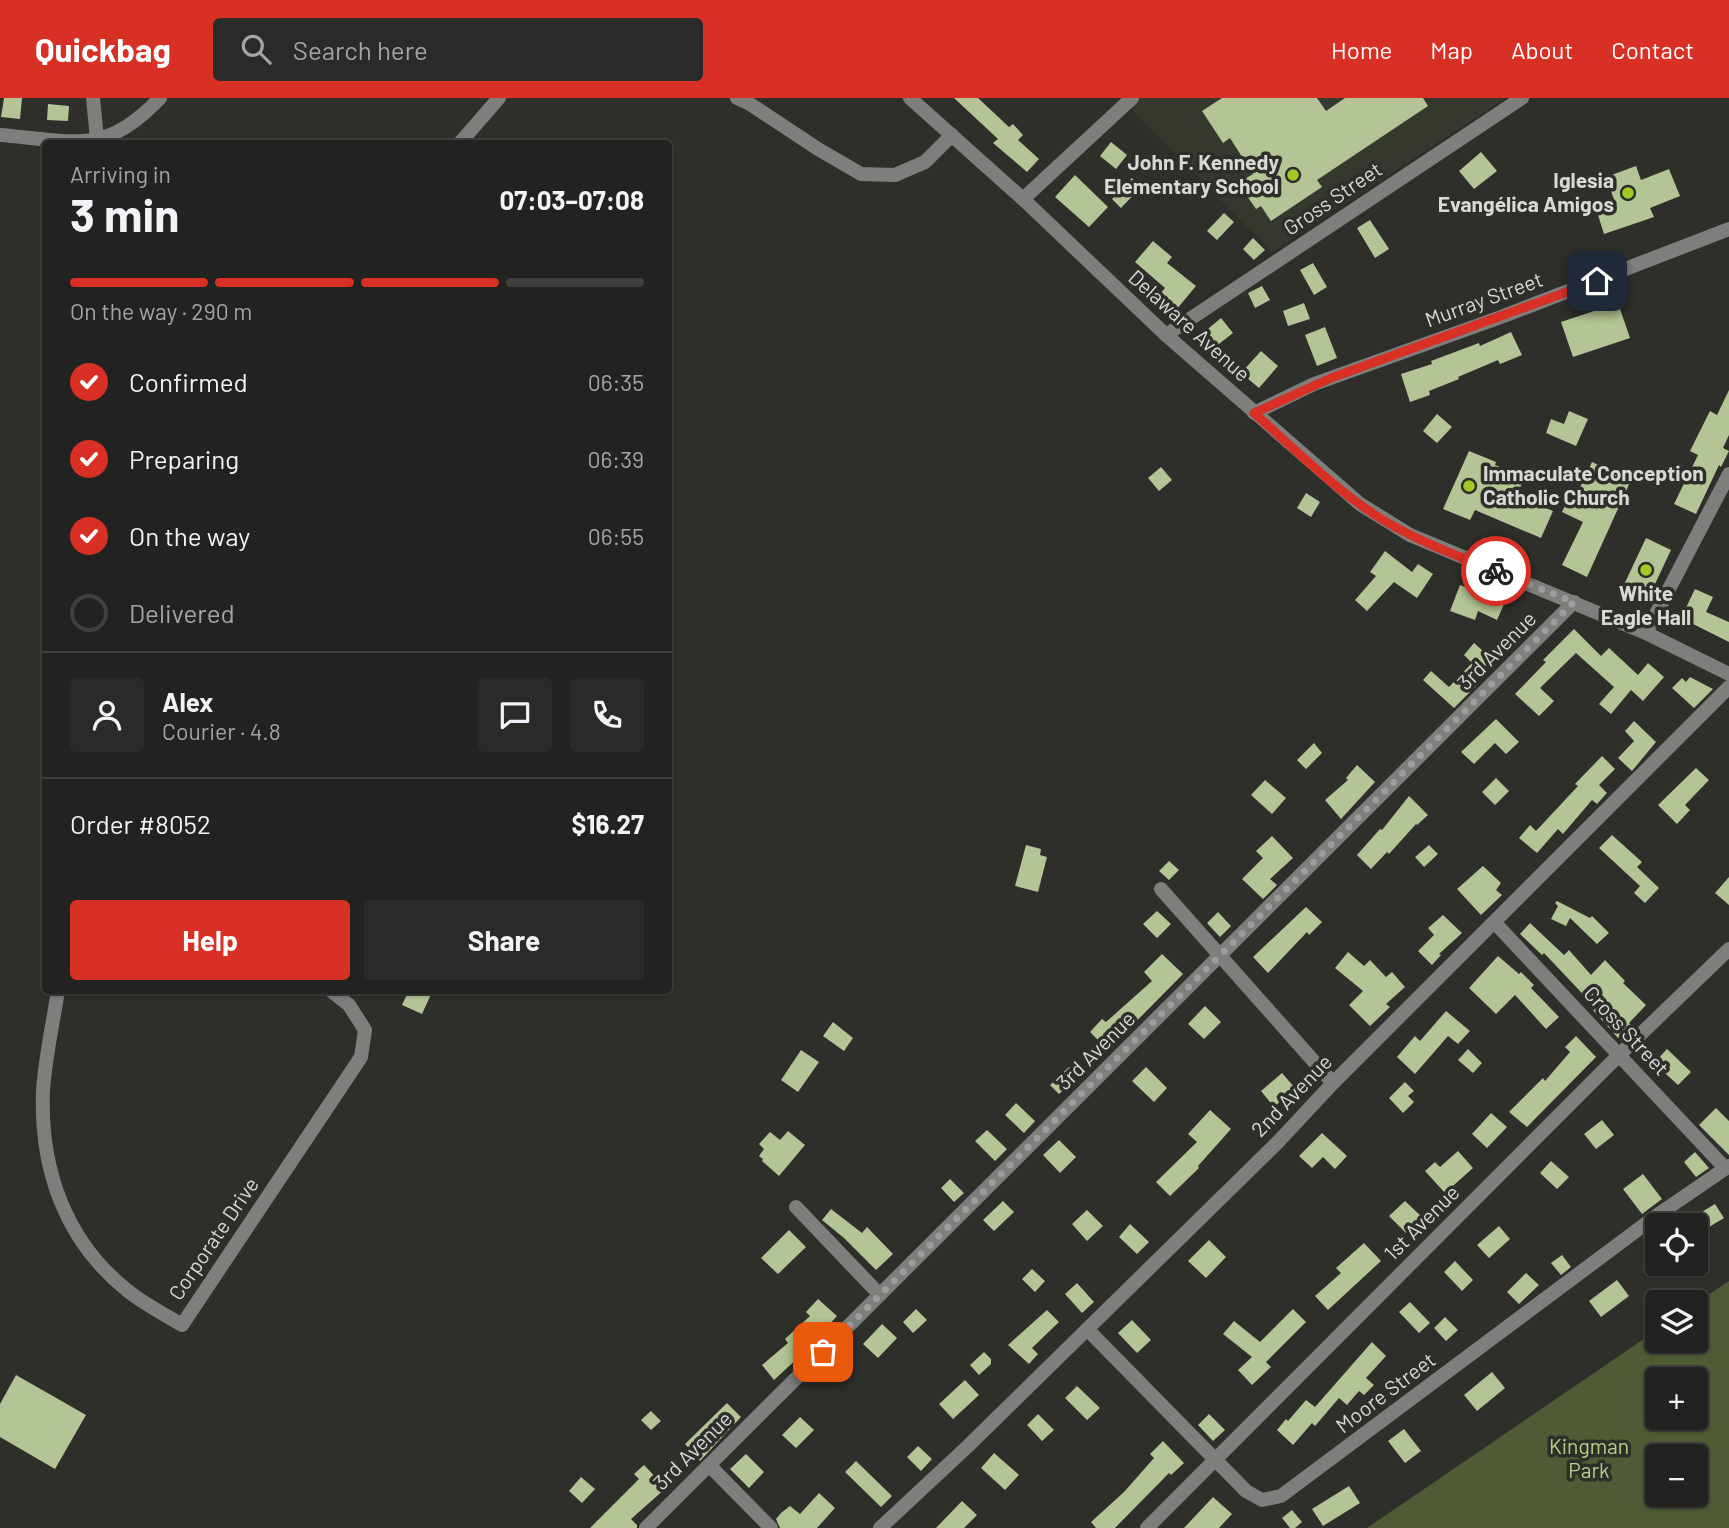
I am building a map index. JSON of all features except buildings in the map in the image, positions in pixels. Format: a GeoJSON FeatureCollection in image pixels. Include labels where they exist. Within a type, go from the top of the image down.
{"type":"FeatureCollection","features":[{"type":"Feature","properties":{"kind":"street"},"geometry":{"type":"LineString","coordinates":[[93,98],[97,139]]}},
{"type":"Feature","properties":{"kind":"street"},"geometry":{"type":"LineString","coordinates":[[0,135],[69,140],[97,139],[118,131],[142,116],[160,98]]}},
{"type":"Feature","properties":{"kind":"street"},"geometry":{"type":"LineString","coordinates":[[462,140],[499,98]]}},
{"type":"Feature","properties":{"kind":"street"},"geometry":{"type":"LineString","coordinates":[[737,98],[861,174],[895,176],[925,162],[952,135]]}},
{"type":"Feature","properties":{"kind":"street","name":"Delaware Avenue"},"geometry":{"type":"LineString","coordinates":[[911,98],[1023,199],[1166,335],[1346,493],[1382,520],[1458,555],[1574,602],[1729,674]]}},
{"type":"Feature","properties":{"kind":"street"},"geometry":{"type":"LineString","coordinates":[[1023,199],[1132,98]]}},
{"type":"Feature","properties":{"kind":"street","name":"Gross Street"},"geometry":{"type":"LineString","coordinates":[[1166,335],[1522,98]]}},
{"type":"Feature","properties":{"kind":"street","name":"Murray Street"},"geometry":{"type":"LineString","coordinates":[[1254,413],[1314,384],[1502,317],[1729,229]]}},
{"type":"Feature","properties":{"kind":"street"},"geometry":{"type":"LineString","coordinates":[[1646,634],[1729,474]]}},
{"type":"Feature","properties":{"kind":"street","name":"3rd Avenue"},"geometry":{"type":"LineString","coordinates":[[646,1528],[1574,602]]}},
{"type":"Feature","properties":{"kind":"street","name":"2nd Avenue"},"geometry":{"type":"LineString","coordinates":[[880,1528],[967,1447],[1278,1142],[1729,687]]}},
{"type":"Feature","properties":{"kind":"street"},"geometry":{"type":"LineString","coordinates":[[1161,889],[1334,1083]]}},
{"type":"Feature","properties":{"kind":"street","name":"Cross Street"},"geometry":{"type":"LineString","coordinates":[[1495,923],[1727,1167]]}},
{"type":"Feature","properties":{"kind":"street","name":"1st Avenue"},"geometry":{"type":"LineString","coordinates":[[1147,1528],[1619,1055],[1729,949]]}},
{"type":"Feature","properties":{"kind":"street","name":"Corporate Drive"},"geometry":{"type":"LineString","coordinates":[[57,994],[43,1090],[45,1153],[59,1202],[87,1250],[127,1290],[183,1325],[361,1057],[365,1030],[349,1004],[335,994]]}},
{"type":"Feature","properties":{"kind":"street","name":"Moore Street"},"geometry":{"type":"LineString","coordinates":[[1087,1329],[1246,1491],[1262,1500],[1281,1496],[1656,1216],[1727,1167]]}},
{"type":"Feature","properties":{"kind":"street"},"geometry":{"type":"LineString","coordinates":[[796,1208],[880,1295]]}},
{"type":"Feature","properties":{"kind":"street"},"geometry":{"type":"LineString","coordinates":[[709,1465],[771,1528]]}},
{"type":"Feature","properties":{"kind":"shaded area","name":"John F. Kennedy Elementary School"},"geometry":{"type":"Polygon","coordinates":[[[1121,98],[1506,98],[1272,252],[1121,98]]]}},
{"type":"Feature","properties":{"kind":"green space","name":"Kingman Park"},"geometry":{"type":"Polygon","coordinates":[[[1729,1281],[1729,1528],[1367,1528],[1645,1338],[1645,1353],[1708,1353],[1708,1295],[1729,1281]]]}},
{"type":"Feature","properties":{"kind":"way so far"},"geometry":{"type":"LineString","coordinates":[[823,1352],[1574,602],[1496,571]]}},
{"type":"Feature","properties":{"kind":"place","name":"John F. Kennedy Elementary School"},"geometry":{"type":"Point","coordinates":[1293,175]}},
{"type":"Feature","properties":{"kind":"place","name":"Iglesia Evangélica Amigos"},"geometry":{"type":"Point","coordinates":[1628,193]}},
{"type":"Feature","properties":{"kind":"place","name":"Immaculate Conception Catholic Church"},"geometry":{"type":"Point","coordinates":[1469,486]}},
{"type":"Feature","properties":{"kind":"place","name":"White Eagle Hall"},"geometry":{"type":"Point","coordinates":[1646,570]}},
{"type":"Feature","properties":{"kind":"route"},"geometry":{"type":"LineString","coordinates":[[1496,571],[1410,535],[1382,520],[1346,493],[1254,413],[1314,384],[1597,281]]}}]}
